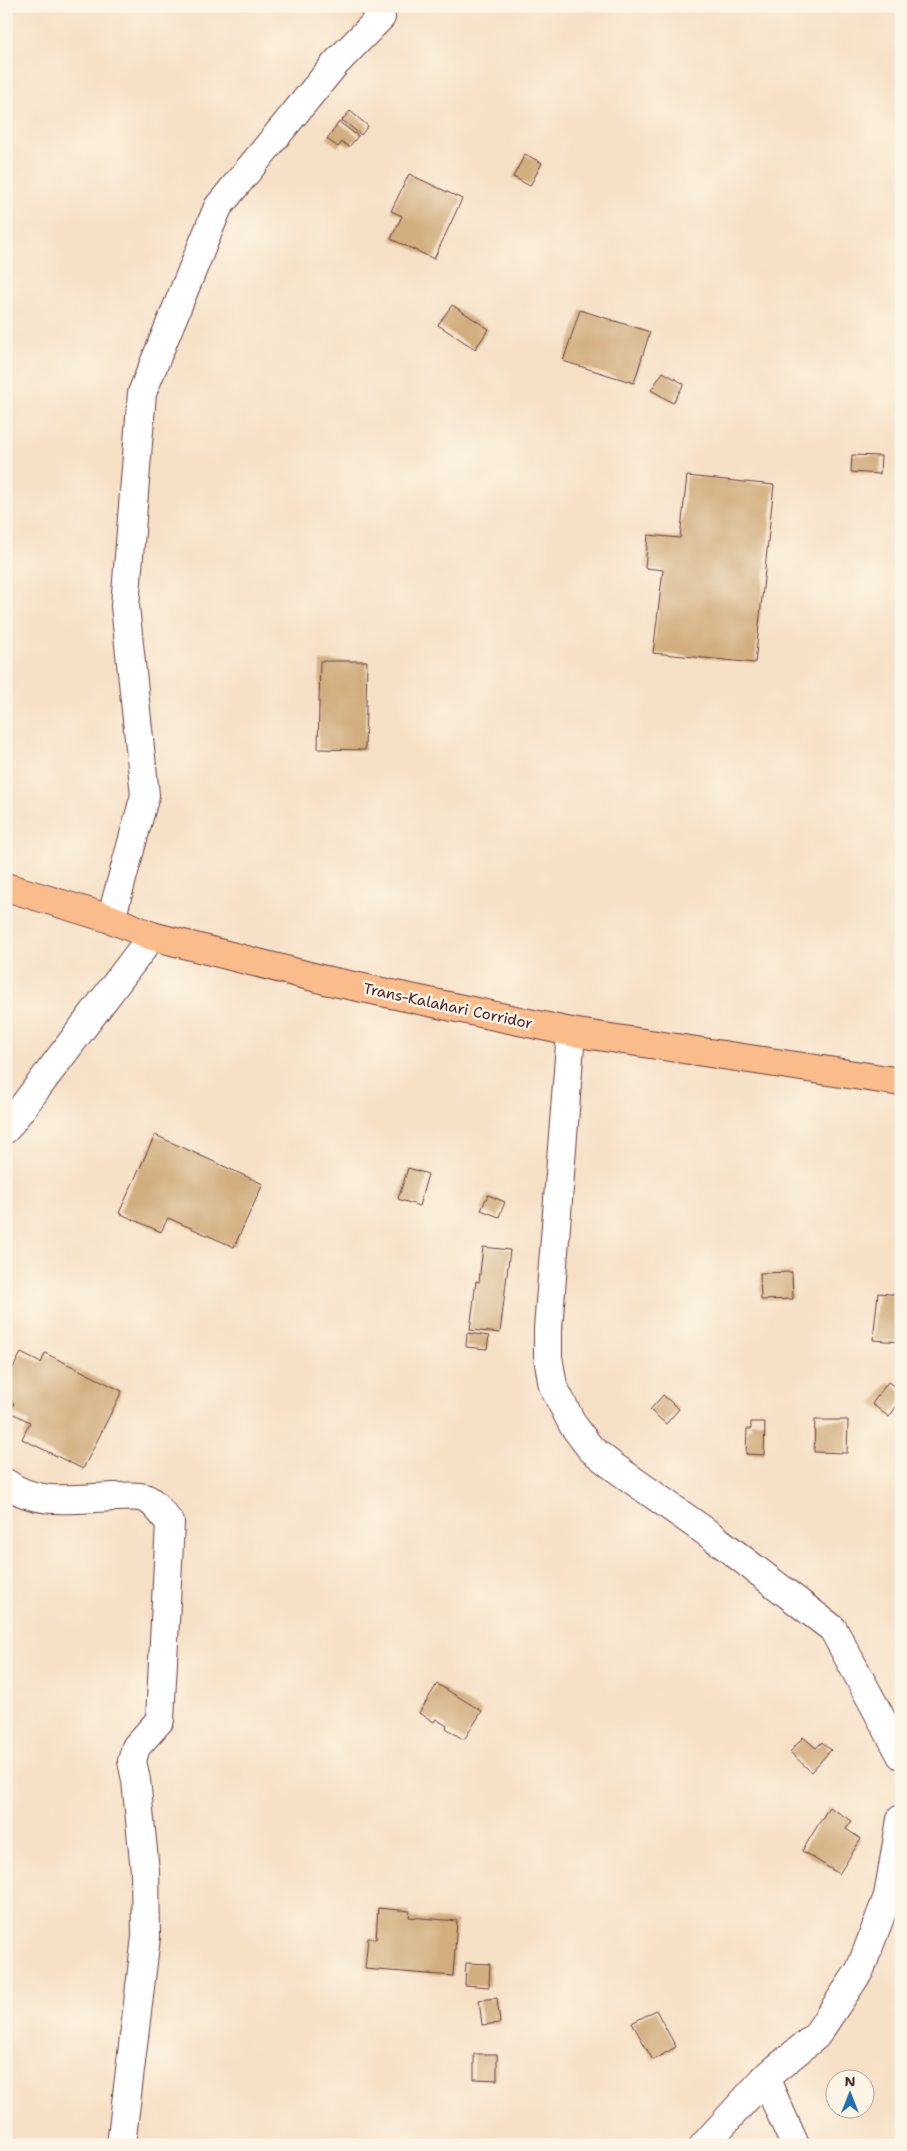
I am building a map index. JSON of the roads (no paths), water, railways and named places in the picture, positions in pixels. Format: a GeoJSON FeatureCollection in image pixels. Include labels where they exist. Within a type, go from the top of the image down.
{"type":"FeatureCollection","features":[{"type":"Feature","properties":{"kind":"highway","name":"Trans-Kalahari Corridor"},"geometry":{"type":"LineString","coordinates":[[6,887],[111,919],[152,936],[325,980],[571,1032],[901,1082]]}},
{"type":"Feature","properties":{"kind":"street"},"geometry":{"type":"LineString","coordinates":[[111,919],[145,796],[125,606],[142,393],[218,207],[336,63],[381,17],[374,6]]}},
{"type":"Feature","properties":{"kind":"street"},"geometry":{"type":"LineString","coordinates":[[6,1129],[152,936]]}},
{"type":"Feature","properties":{"kind":"street"},"geometry":{"type":"LineString","coordinates":[[571,1032],[548,1329],[548,1357],[553,1386],[573,1425],[591,1449],[716,1539],[833,1628],[901,1755]]}},
{"type":"Feature","properties":{"kind":"street"},"geometry":{"type":"LineString","coordinates":[[6,1483],[18,1492],[39,1499],[61,1500],[130,1496],[146,1499],[170,1522],[160,1720],[136,1747],[132,1761],[136,1780],[145,1870],[146,1937],[121,2145]]}},
{"type":"Feature","properties":{"kind":"street"},"geometry":{"type":"LineString","coordinates":[[704,2145],[765,2078],[816,2036],[860,1970],[888,1896],[901,1819]]}},
{"type":"Feature","properties":{"kind":"street"},"geometry":{"type":"LineString","coordinates":[[765,2078],[795,2145]]}}]}
